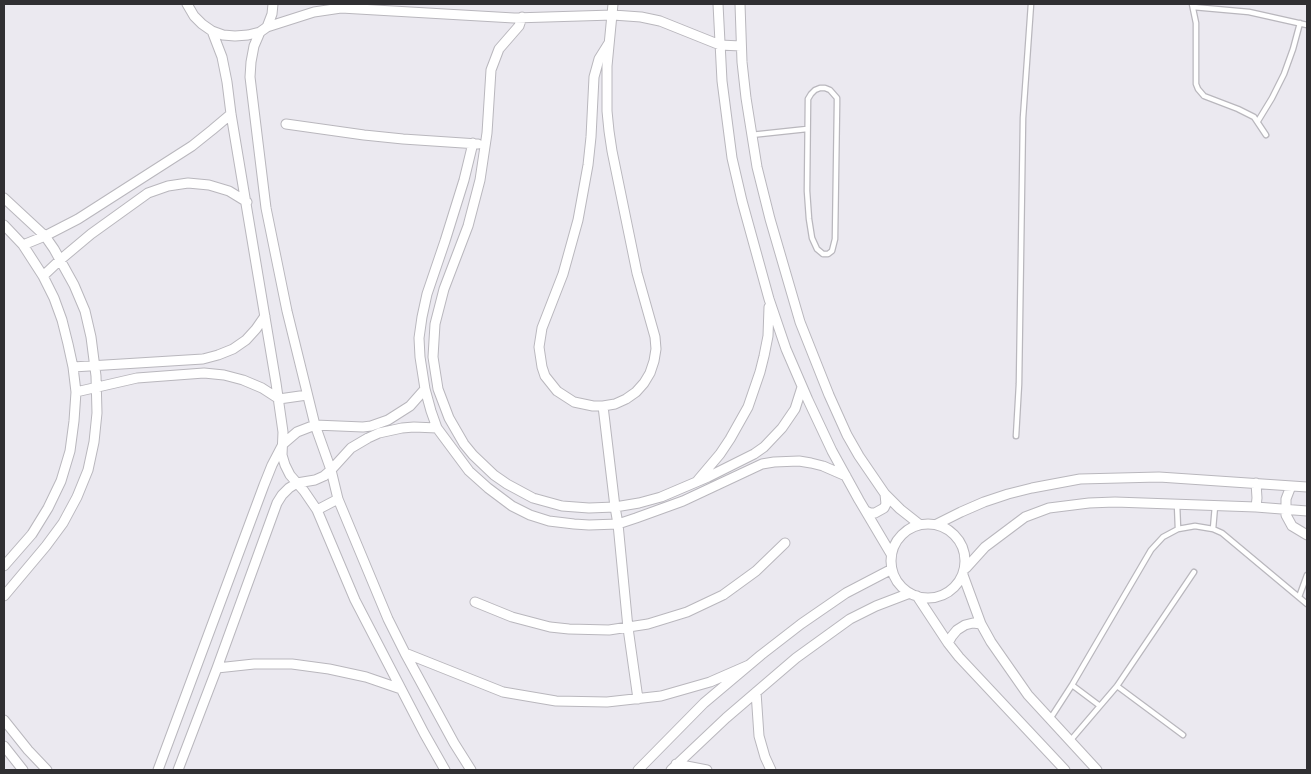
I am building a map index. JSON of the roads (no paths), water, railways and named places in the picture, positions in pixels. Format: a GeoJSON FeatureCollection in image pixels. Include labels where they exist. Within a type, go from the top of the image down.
{"type":"FeatureCollection","features":[{"type":"Feature","properties":{"kind":"street"},"geometry":{"type":"LineString","coordinates":[[187,4],[194,16],[212,31],[223,35],[235,36],[248,35],[314,12],[340,6],[494,17],[641,17],[660,21],[720,45],[742,46]]}},
{"type":"Feature","properties":{"kind":"street"},"geometry":{"type":"LineString","coordinates":[[273,4],[272,14],[254,46],[250,77],[266,208],[287,311],[307,395],[315,425],[331,470],[338,499],[388,619],[454,743],[471,770]]}},
{"type":"Feature","properties":{"kind":"street"},"geometry":{"type":"LineString","coordinates":[[610,43],[599,59],[594,77],[588,165],[578,220],[563,274],[542,328],[538,347],[546,376],[558,391],[565,397],[583,405],[603,406],[615,404],[636,392],[650,372],[656,349],[612,151],[607,111],[613,4]]}},
{"type":"Feature","properties":{"kind":"street"},"geometry":{"type":"LineString","coordinates":[[718,4],[722,81],[732,158],[769,299],[786,349],[832,451],[891,554]]}},
{"type":"Feature","properties":{"kind":"street"},"geometry":{"type":"LineString","coordinates":[[740,4],[746,98],[751,135],[770,219],[800,322],[818,370],[858,456],[885,494],[919,524]]}},
{"type":"Feature","properties":{"kind":"street"},"geometry":{"type":"LineString","coordinates":[[522,18],[519,26],[498,49],[491,70],[480,180],[475,203],[459,252],[444,289],[433,340],[434,365],[443,405],[456,431],[473,455],[494,475],[534,498],[562,506],[589,508],[639,503],[661,497],[731,466],[764,447],[789,419],[802,387]]}},
{"type":"Feature","properties":{"kind":"street"},"geometry":{"type":"LineString","coordinates":[[212,31],[227,79],[231,114],[279,399],[283,432],[282,455],[285,465],[290,475],[317,510],[355,600],[446,770]]}},
{"type":"Feature","properties":{"kind":"street"},"geometry":{"type":"LineString","coordinates":[[23,245],[78,219],[192,146],[231,114]]}},
{"type":"Feature","properties":{"kind":"street"},"geometry":{"type":"LineString","coordinates":[[286,124],[413,140],[485,144]]}},
{"type":"Feature","properties":{"kind":"street"},"geometry":{"type":"LineString","coordinates":[[473,143],[446,242],[427,294],[419,338],[425,389],[437,428],[470,471],[501,498],[530,515],[549,521],[589,525],[618,524],[683,501],[762,464],[798,461],[823,466],[846,476]]}},
{"type":"Feature","properties":{"kind":"street"},"geometry":{"type":"LineString","coordinates":[[43,276],[91,234],[148,193],[168,186],[188,183],[209,185],[229,191],[247,202]]}},
{"type":"Feature","properties":{"kind":"street"},"geometry":{"type":"LineString","coordinates":[[4,198],[45,236],[74,285],[92,337],[97,386],[94,442],[88,470],[77,497],[63,523],[52,538],[4,596]]}},
{"type":"Feature","properties":{"kind":"street"},"geometry":{"type":"LineString","coordinates":[[4,225],[23,245],[43,276],[54,298],[62,320],[73,367],[76,392],[70,451],[61,481],[48,508],[32,534],[4,566]]}},
{"type":"Feature","properties":{"kind":"street"},"geometry":{"type":"LineString","coordinates":[[695,482],[708,469],[730,439],[744,415],[755,390],[768,336],[769,299]]}},
{"type":"Feature","properties":{"kind":"street"},"geometry":{"type":"LineString","coordinates":[[73,367],[203,358],[218,355],[233,349],[246,340],[265,316]]}},
{"type":"Feature","properties":{"kind":"street"},"geometry":{"type":"LineString","coordinates":[[76,392],[138,378],[204,373],[224,375],[243,380],[262,388],[279,399],[307,395]]}},
{"type":"Feature","properties":{"kind":"street"},"geometry":{"type":"LineString","coordinates":[[158,770],[264,485],[282,444],[297,432],[315,425],[363,427],[380,424],[403,412],[425,389]]}},
{"type":"Feature","properties":{"kind":"street"},"geometry":{"type":"LineString","coordinates":[[603,406],[614,507],[618,524],[628,628],[638,699]]}},
{"type":"Feature","properties":{"kind":"street"},"geometry":{"type":"LineString","coordinates":[[178,770],[277,503],[282,495],[297,483],[315,480],[324,476],[351,448],[368,438],[408,427],[437,428]]}},
{"type":"Feature","properties":{"kind":"street"},"geometry":{"type":"LineString","coordinates":[[937,524],[969,508],[1008,494],[1080,479],[1159,477],[1307,487]]}},
{"type":"Feature","properties":{"kind":"street"},"geometry":{"type":"LineString","coordinates":[[1256,483],[1256,507]]}},
{"type":"Feature","properties":{"kind":"street"},"geometry":{"type":"LineString","coordinates":[[1291,486],[1287,494],[1286,515],[1292,526],[1307,535]]}},
{"type":"Feature","properties":{"kind":"street"},"geometry":{"type":"LineString","coordinates":[[866,511],[876,513],[884,508],[886,504],[885,494]]}},
{"type":"Feature","properties":{"kind":"street"},"geometry":{"type":"LineString","coordinates":[[317,510],[338,499]]}},
{"type":"Feature","properties":{"kind":"street"},"geometry":{"type":"LineString","coordinates":[[674,767],[719,723],[796,658],[850,620],[876,606],[914,595],[933,598],[941,596],[954,588],[964,572],[985,547],[1026,517],[1049,508],[1115,502],[1256,507],[1307,511]]}},
{"type":"Feature","properties":{"kind":"street"},"geometry":{"type":"LineString","coordinates":[[1065,770],[973,673],[948,643],[914,595],[898,583],[892,569],[891,554],[901,535],[912,527],[925,523],[937,524],[949,530],[959,540],[965,553],[964,572],[981,624],[991,642],[1028,695],[1098,770]]}},
{"type":"Feature","properties":{"kind":"street"},"geometry":{"type":"LineString","coordinates":[[475,602],[512,618],[550,627],[589,630],[628,628],[668,619],[705,604],[756,572],[785,543]]}},
{"type":"Feature","properties":{"kind":"street"},"geometry":{"type":"LineString","coordinates":[[638,770],[704,703],[749,665],[808,619],[846,594],[892,569]]}},
{"type":"Feature","properties":{"kind":"street"},"geometry":{"type":"LineString","coordinates":[[948,643],[957,630],[965,625],[981,624]]}},
{"type":"Feature","properties":{"kind":"street"},"geometry":{"type":"LineString","coordinates":[[405,653],[504,692],[556,701],[607,702],[661,696],[710,682],[749,665]]}},
{"type":"Feature","properties":{"kind":"street"},"geometry":{"type":"LineString","coordinates":[[217,668],[254,664],[310,666],[366,677],[401,689]]}},
{"type":"Feature","properties":{"kind":"street"},"geometry":{"type":"LineString","coordinates":[[756,692],[759,736],[771,770]]}},
{"type":"Feature","properties":{"kind":"street"},"geometry":{"type":"LineString","coordinates":[[4,720],[47,770]]}},
{"type":"Feature","properties":{"kind":"street"},"geometry":{"type":"LineString","coordinates":[[4,746],[23,770]]}},
{"type":"Feature","properties":{"kind":"street"},"geometry":{"type":"LineString","coordinates":[[674,767],[707,770]]}},
{"type":"Feature","properties":{"kind":"lane"},"geometry":{"type":"LineString","coordinates":[[1016,436],[1019,374],[1023,118],[1031,4]]}},
{"type":"Feature","properties":{"kind":"lane"},"geometry":{"type":"LineString","coordinates":[[1266,135],[1258,121],[1247,112],[1204,96],[1198,89],[1196,84],[1196,24],[1192,5],[1249,12],[1307,24]]}},
{"type":"Feature","properties":{"kind":"lane"},"geometry":{"type":"LineString","coordinates":[[1258,121],[1284,74],[1300,23]]}},
{"type":"Feature","properties":{"kind":"lane"},"geometry":{"type":"LineString","coordinates":[[825,88],[830,90],[837,98],[837,104],[835,239],[832,251],[828,254],[823,254],[816,249],[810,227],[807,190],[807,129],[808,99],[815,90],[825,88]]}},
{"type":"Feature","properties":{"kind":"lane"},"geometry":{"type":"LineString","coordinates":[[751,135],[807,129]]}},
{"type":"Feature","properties":{"kind":"lane"},"geometry":{"type":"LineString","coordinates":[[1177,504],[1178,529]]}},
{"type":"Feature","properties":{"kind":"lane"},"geometry":{"type":"LineString","coordinates":[[1213,529],[1215,506]]}},
{"type":"Feature","properties":{"kind":"lane"},"geometry":{"type":"LineString","coordinates":[[1050,719],[1151,550],[1163,537],[1178,529],[1195,526],[1213,529],[1222,533],[1307,604]]}},
{"type":"Feature","properties":{"kind":"lane"},"geometry":{"type":"LineString","coordinates":[[1070,741],[1117,686],[1194,572]]}},
{"type":"Feature","properties":{"kind":"lane"},"geometry":{"type":"LineString","coordinates":[[1298,597],[1307,575]]}},
{"type":"Feature","properties":{"kind":"lane"},"geometry":{"type":"LineString","coordinates":[[1072,685],[1100,706]]}},
{"type":"Feature","properties":{"kind":"lane"},"geometry":{"type":"LineString","coordinates":[[1117,686],[1184,735]]}}]}
